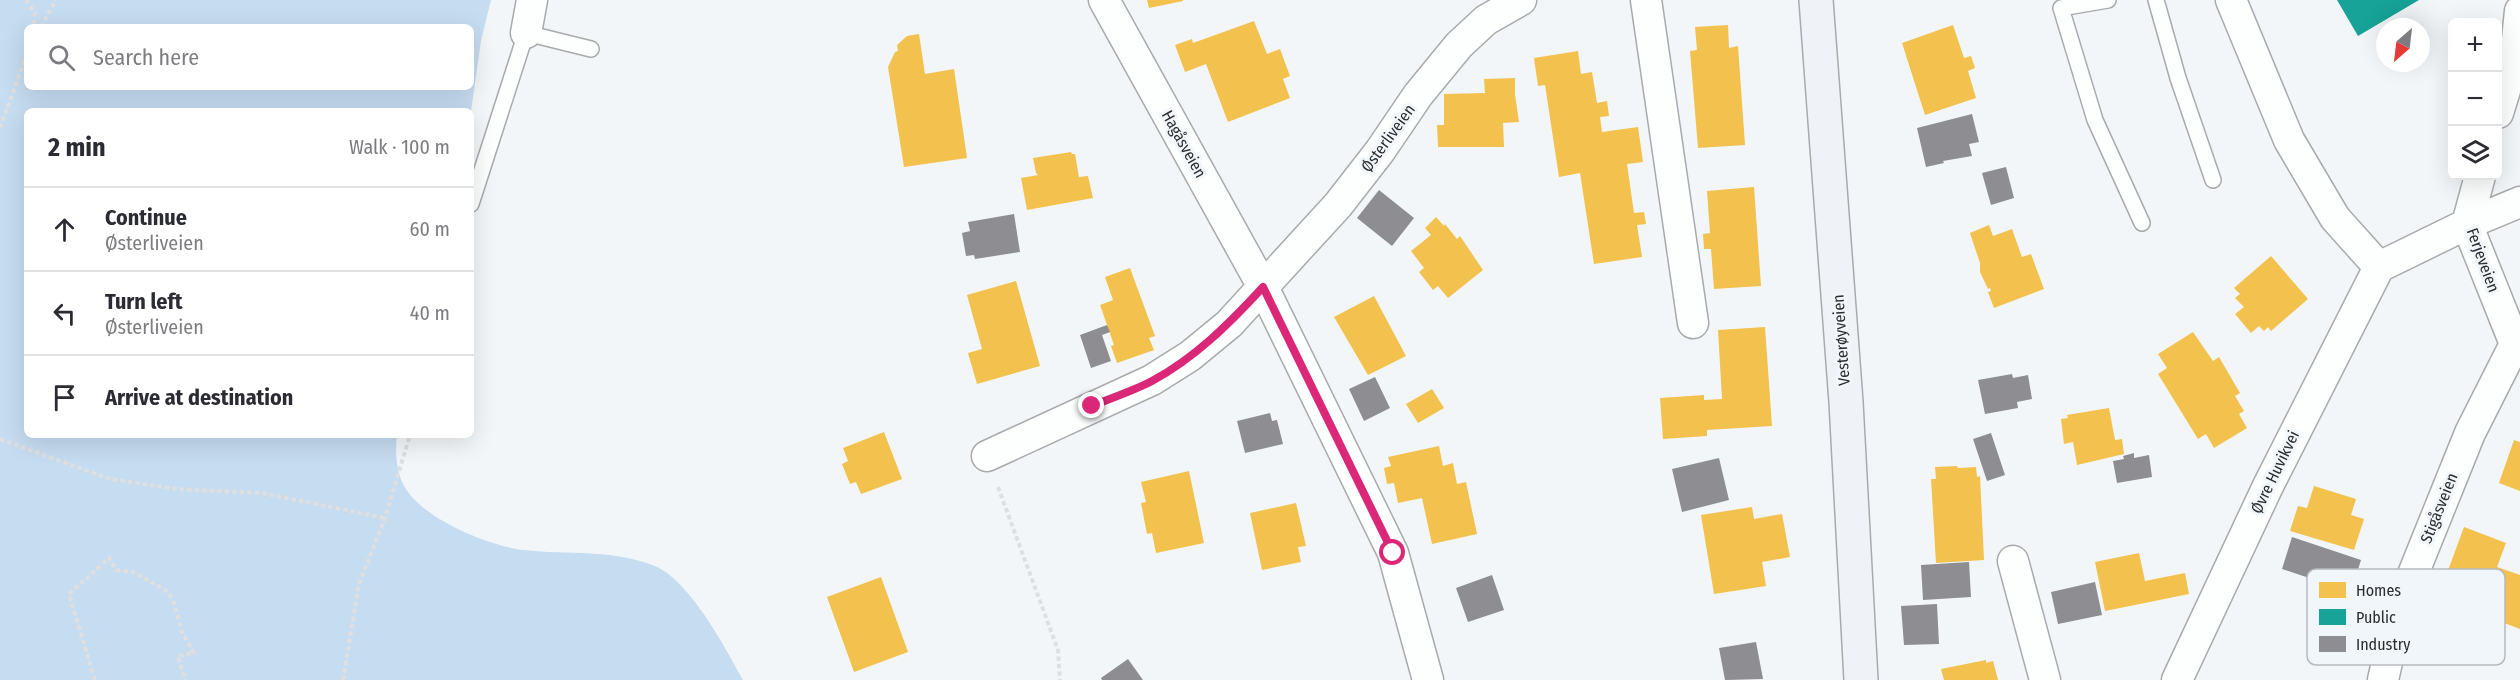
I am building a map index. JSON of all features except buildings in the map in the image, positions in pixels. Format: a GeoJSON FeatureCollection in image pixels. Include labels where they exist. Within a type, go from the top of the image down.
{"type":"FeatureCollection","features":[{"type":"Feature","properties":{"kind":"main road","name":"Vesterøyveien"},"geometry":{"type":"LineString","coordinates":[[1816,0],[1846,402],[1861,680]]}},
{"type":"Feature","properties":{"kind":"street"},"geometry":{"type":"LineString","coordinates":[[526,33],[532,0]]}},
{"type":"Feature","properties":{"kind":"street","name":"Hagåsveien"},"geometry":{"type":"LineString","coordinates":[[1104,0],[1263,287]]}},
{"type":"Feature","properties":{"kind":"street","name":"Østerliveien"},"geometry":{"type":"LineString","coordinates":[[987,456],[1152,380],[1190,357],[1229,324],[1338,205],[1380,151],[1418,95],[1459,45],[1486,20],[1521,0]]}},
{"type":"Feature","properties":{"kind":"street"},"geometry":{"type":"LineString","coordinates":[[1646,0],[1693,323]]}},
{"type":"Feature","properties":{"kind":"street"},"geometry":{"type":"LineString","coordinates":[[2231,0],[2289,140],[2335,218],[2379,267],[2467,224],[2479,180]]}},
{"type":"Feature","properties":{"kind":"street"},"geometry":{"type":"LineString","coordinates":[[2502,100],[2515,58],[2520,11]]}},
{"type":"Feature","properties":{"kind":"street","name":"Ferjeveien"},"geometry":{"type":"LineString","coordinates":[[2518,344],[2467,224],[2520,202]]}},
{"type":"Feature","properties":{"kind":"street","name":"Øvre Huvikvei"},"geometry":{"type":"LineString","coordinates":[[2177,680],[2268,486],[2379,267]]}},
{"type":"Feature","properties":{"kind":"street"},"geometry":{"type":"LineString","coordinates":[[1263,287],[1393,553],[1428,680]]}},
{"type":"Feature","properties":{"kind":"street","name":"Stigåsveien"},"geometry":{"type":"LineString","coordinates":[[2415,569],[2470,433],[2518,344]]}},
{"type":"Feature","properties":{"kind":"street"},"geometry":{"type":"LineString","coordinates":[[2013,561],[2045,680]]}},
{"type":"Feature","properties":{"kind":"street","name":"Stigåsveien"},"geometry":{"type":"LineString","coordinates":[[2383,680],[2386,665]]}},
{"type":"Feature","properties":{"kind":"lane"},"geometry":{"type":"LineString","coordinates":[[2108,0],[2061,8],[2095,120],[2142,223]]}},
{"type":"Feature","properties":{"kind":"lane"},"geometry":{"type":"LineString","coordinates":[[2156,0],[2178,78],[2213,180]]}},
{"type":"Feature","properties":{"kind":"lane"},"geometry":{"type":"LineString","coordinates":[[474,195],[526,33],[591,50]]}},
{"type":"Feature","properties":{"kind":"path"},"geometry":{"type":"LineString","coordinates":[[26,0],[35,13],[33,24]]}},
{"type":"Feature","properties":{"kind":"path"},"geometry":{"type":"LineString","coordinates":[[43,24],[56,0]]}},
{"type":"Feature","properties":{"kind":"path"},"geometry":{"type":"LineString","coordinates":[[0,128],[24,62]]}},
{"type":"Feature","properties":{"kind":"path"},"geometry":{"type":"LineString","coordinates":[[343,680],[359,584],[385,518],[409,438]]}},
{"type":"Feature","properties":{"kind":"path"},"geometry":{"type":"LineString","coordinates":[[0,439],[110,479],[177,489],[262,493],[385,518]]}},
{"type":"Feature","properties":{"kind":"path"},"geometry":{"type":"LineString","coordinates":[[987,456],[1058,650],[1060,680]]}},
{"type":"Feature","properties":{"kind":"path"},"geometry":{"type":"LineString","coordinates":[[95,680],[69,594],[109,558],[116,570],[133,572],[164,589],[173,599],[182,632],[194,653],[178,656],[185,680]]}},
{"type":"Feature","properties":{"kind":"shaded area"},"geometry":{"type":"Polygon","coordinates":[[[0,0],[491,0],[481,41],[471,108],[24,108],[24,438],[397,438],[397,460],[403,484],[424,508],[456,528],[492,543],[509,547],[623,557],[655,566],[668,574],[681,586],[705,616],[743,680],[0,680],[0,0]]]}},
{"type":"Feature","properties":{"kind":"route"},"geometry":{"type":"LineString","coordinates":[[1092,406],[1152,380],[1190,357],[1229,324],[1263,287],[1393,553]]}}]}
